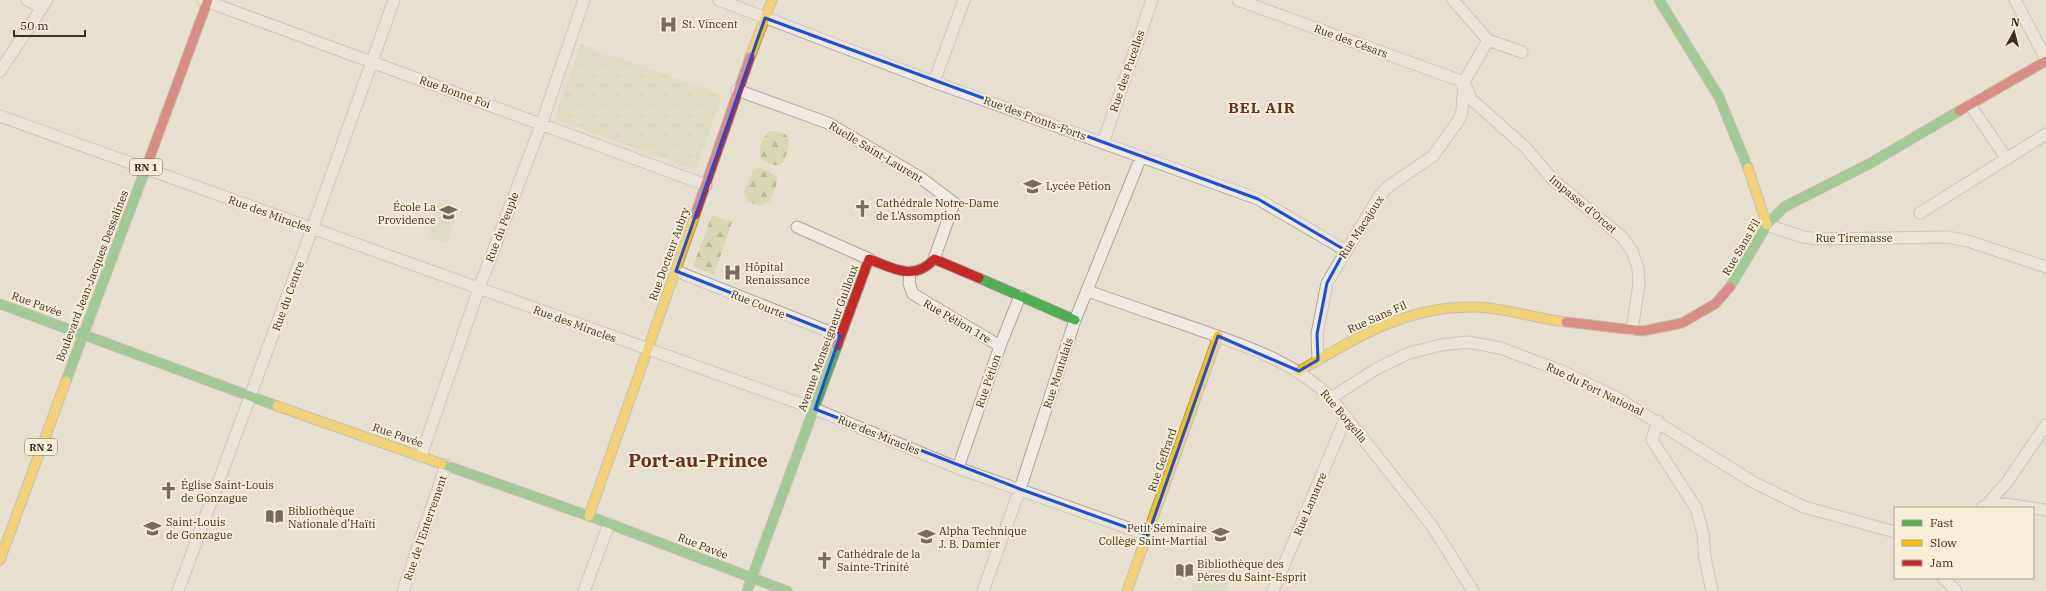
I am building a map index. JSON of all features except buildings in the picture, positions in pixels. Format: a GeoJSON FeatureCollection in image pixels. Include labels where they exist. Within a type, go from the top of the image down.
{"type":"FeatureCollection","features":[{"type":"Feature","properties":{"kind":"street"},"geometry":{"type":"LineString","coordinates":[[0,71],[44,4],[27,0]]}},
{"type":"Feature","properties":{"kind":"street","name":"Rue du Centre"},"geometry":{"type":"LineString","coordinates":[[178,591],[312,229],[394,0]]}},
{"type":"Feature","properties":{"kind":"street","name":"Rue du Peuple"},"geometry":{"type":"LineString","coordinates":[[421,456],[479,288],[541,125],[584,0]]}},
{"type":"Feature","properties":{"kind":"street","name":"Rue des Fronts-Forts"},"geometry":{"type":"LineString","coordinates":[[719,0],[934,82],[1258,199],[1345,250]]}},
{"type":"Feature","properties":{"kind":"street","name":"Rue Docteur Aubry"},"geometry":{"type":"LineString","coordinates":[[588,516],[676,271],[737,90],[772,0]]}},
{"type":"Feature","properties":{"kind":"street"},"geometry":{"type":"LineString","coordinates":[[934,82],[964,0]]}},
{"type":"Feature","properties":{"kind":"street","name":"Rue des Pucelles"},"geometry":{"type":"LineString","coordinates":[[1102,143],[1152,0]]}},
{"type":"Feature","properties":{"kind":"street","name":"Rue des Césars"},"geometry":{"type":"LineString","coordinates":[[1238,0],[1464,82]]}},
{"type":"Feature","properties":{"kind":"street"},"geometry":{"type":"LineString","coordinates":[[1453,0],[1488,40],[1522,52]]}},
{"type":"Feature","properties":{"kind":"street"},"geometry":{"type":"LineString","coordinates":[[1659,0],[1719,97],[1741,148],[1767,225]]}},
{"type":"Feature","properties":{"kind":"street"},"geometry":{"type":"LineString","coordinates":[[2015,0],[2046,60]]}},
{"type":"Feature","properties":{"kind":"street","name":"Rue Bonne Foi"},"geometry":{"type":"LineString","coordinates":[[206,1],[706,185]]}},
{"type":"Feature","properties":{"kind":"street","name":"Boulevard Jean-Jacques Dessalines"},"geometry":{"type":"LineString","coordinates":[[0,560],[206,1]]}},
{"type":"Feature","properties":{"kind":"street","name":"Rue Macajoux"},"geometry":{"type":"LineString","coordinates":[[1318,360],[1317,334],[1326,283],[1380,195],[1388,186],[1424,162],[1445,142],[1461,116],[1464,82],[1488,40]]}},
{"type":"Feature","properties":{"kind":"street","name":"Rue Sans Fil"},"geometry":{"type":"LineString","coordinates":[[1299,371],[1364,334],[1406,316],[1443,308],[1477,307],[1523,313],[1563,322],[1643,331],[1682,323],[1715,304],[1734,283],[1767,225],[1784,207],[1869,164],[2046,60]]}},
{"type":"Feature","properties":{"kind":"street","name":"Impasse d'Orcet"},"geometry":{"type":"LineString","coordinates":[[1464,82],[1471,99],[1526,148],[1553,180],[1622,237],[1632,251],[1638,268],[1639,284],[1632,330]]}},
{"type":"Feature","properties":{"kind":"street","name":"Ruelle Saint-Laurent"},"geometry":{"type":"LineString","coordinates":[[737,90],[828,123],[921,178],[954,203],[934,259]]}},
{"type":"Feature","properties":{"kind":"street"},"geometry":{"type":"LineString","coordinates":[[1970,105],[2007,159]]}},
{"type":"Feature","properties":{"kind":"street","name":"Rue des Miracles"},"geometry":{"type":"LineString","coordinates":[[0,116],[647,350],[815,409],[958,468],[1148,535]]}},
{"type":"Feature","properties":{"kind":"street"},"geometry":{"type":"LineString","coordinates":[[1920,213],[2046,134]]}},
{"type":"Feature","properties":{"kind":"street","name":"Rue Montalais"},"geometry":{"type":"LineString","coordinates":[[983,591],[1020,490],[1075,320],[1141,158]]}},
{"type":"Feature","properties":{"kind":"street","name":"Rue Tiremasse"},"geometry":{"type":"LineString","coordinates":[[1767,225],[1803,237],[1819,239],[1948,237],[1968,241],[2046,267]]}},
{"type":"Feature","properties":{"kind":"street"},"geometry":{"type":"LineString","coordinates":[[797,227],[869,259]]}},
{"type":"Feature","properties":{"kind":"street","name":"Avenue Monseigneur Guilloux"},"geometry":{"type":"LineString","coordinates":[[747,591],[869,259],[910,272]]}},
{"type":"Feature","properties":{"kind":"street"},"geometry":{"type":"LineString","coordinates":[[910,272],[925,269],[934,259],[1075,320]]}},
{"type":"Feature","properties":{"kind":"street","name":"Rue Courte"},"geometry":{"type":"LineString","coordinates":[[676,271],[840,336]]}},
{"type":"Feature","properties":{"kind":"street","name":"Rue Pétion 1re"},"geometry":{"type":"LineString","coordinates":[[910,272],[910,289],[916,296],[1000,346]]}},
{"type":"Feature","properties":{"kind":"street","name":"Rue Borgella"},"geometry":{"type":"LineString","coordinates":[[1088,291],[1258,351],[1299,371],[1317,384],[1331,398],[1432,526],[1473,591]]}},
{"type":"Feature","properties":{"kind":"street","name":"Rue Pétion"},"geometry":{"type":"LineString","coordinates":[[958,468],[1000,346],[1020,296]]}},
{"type":"Feature","properties":{"kind":"street","name":"Rue Pavée"},"geometry":{"type":"LineString","coordinates":[[0,304],[250,397],[588,516],[787,591]]}},
{"type":"Feature","properties":{"kind":"street","name":"Rue Geffrard"},"geometry":{"type":"LineString","coordinates":[[1127,591],[1218,336]]}},
{"type":"Feature","properties":{"kind":"street","name":"Rue du Fort National"},"geometry":{"type":"LineString","coordinates":[[1331,398],[1376,369],[1409,353],[1441,345],[1468,342],[1500,348],[1564,372],[1621,400],[1658,421],[1753,482],[1804,507],[1894,532]]}},
{"type":"Feature","properties":{"kind":"street","name":"Rue Lamarre"},"geometry":{"type":"LineString","coordinates":[[1273,591],[1346,417]]}},
{"type":"Feature","properties":{"kind":"street"},"geometry":{"type":"LineString","coordinates":[[1658,421],[1652,440],[1696,508],[1703,534],[1705,558],[1712,591]]}},
{"type":"Feature","properties":{"kind":"street"},"geometry":{"type":"LineString","coordinates":[[1983,507],[2007,482],[2046,425]]}},
{"type":"Feature","properties":{"kind":"street","name":"Rue de l'Enterrement"},"geometry":{"type":"LineString","coordinates":[[403,591],[446,465]]}},
{"type":"Feature","properties":{"kind":"street"},"geometry":{"type":"LineString","coordinates":[[1983,507],[2005,504],[2026,507]]}},
{"type":"Feature","properties":{"kind":"street"},"geometry":{"type":"LineString","coordinates":[[2034,508],[2046,510]]}},
{"type":"Feature","properties":{"kind":"street"},"geometry":{"type":"LineString","coordinates":[[584,591],[609,524]]}},
{"type":"Feature","properties":{"kind":"street"},"geometry":{"type":"LineString","coordinates":[[1944,579],[1956,591]]}},
{"type":"Feature","properties":{"kind":"highlighted area"},"geometry":{"type":"Polygon","coordinates":[[[765,18],[1258,199],[1345,250],[1327,283],[1317,334],[1318,360],[1299,371],[1218,336],[1148,535],[1020,489],[815,409],[840,336],[676,271],[765,18]]]}},
{"type":"Feature","properties":{"kind":"green space"},"geometry":{"type":"Polygon","coordinates":[[[581,44],[722,95],[696,170],[554,119],[581,44]]]}},
{"type":"Feature","properties":{"kind":"green space"},"geometry":{"type":"Polygon","coordinates":[[[769,131],[784,133],[789,140],[788,150],[783,163],[779,165],[770,164],[763,161],[761,157],[761,144],[769,131]]]}},
{"type":"Feature","properties":{"kind":"green space"},"geometry":{"type":"Polygon","coordinates":[[[759,167],[772,173],[776,176],[777,180],[770,201],[760,206],[748,202],[744,192],[753,171],[759,167]]]}},
{"type":"Feature","properties":{"kind":"green space"},"geometry":{"type":"Polygon","coordinates":[[[440,198],[460,206],[447,244],[428,237],[440,198]]]}},
{"type":"Feature","properties":{"kind":"green space"},"geometry":{"type":"Polygon","coordinates":[[[712,215],[732,222],[714,275],[693,266],[712,215]]]}},
{"type":"Feature","properties":{"kind":"green space"},"geometry":{"type":"Polygon","coordinates":[[[1203,560],[1234,571],[1227,591],[1191,591],[1203,560]]]}},
{"type":"Feature","properties":{"kind":"traffic: fast"},"geometry":{"type":"LineString","coordinates":[[1659,0],[1719,97],[1748,168]]}},
{"type":"Feature","properties":{"kind":"traffic: fast"},"geometry":{"type":"LineString","coordinates":[[1730,287],[1767,225],[1784,207],[1869,164],[1959,111]]}},
{"type":"Feature","properties":{"kind":"traffic: fast"},"geometry":{"type":"LineString","coordinates":[[66,381],[147,165]]}},
{"type":"Feature","properties":{"kind":"traffic: fast"},"geometry":{"type":"LineString","coordinates":[[979,278],[1075,320]]}},
{"type":"Feature","properties":{"kind":"traffic: fast"},"geometry":{"type":"LineString","coordinates":[[0,304],[277,406]]}},
{"type":"Feature","properties":{"kind":"traffic: fast"},"geometry":{"type":"LineString","coordinates":[[747,591],[837,346]]}},
{"type":"Feature","properties":{"kind":"traffic: fast"},"geometry":{"type":"LineString","coordinates":[[442,464],[589,516],[787,591]]}},
{"type":"Feature","properties":{"kind":"traffic: slow"},"geometry":{"type":"LineString","coordinates":[[750,57],[772,0]]}},
{"type":"Feature","properties":{"kind":"traffic: slow"},"geometry":{"type":"LineString","coordinates":[[1748,168],[1767,225]]}},
{"type":"Feature","properties":{"kind":"traffic: slow"},"geometry":{"type":"LineString","coordinates":[[589,516],[695,215]]}},
{"type":"Feature","properties":{"kind":"traffic: slow"},"geometry":{"type":"LineString","coordinates":[[1299,371],[1341,347],[1383,326],[1427,312],[1451,308],[1476,307],[1510,311],[1544,319],[1566,322]]}},
{"type":"Feature","properties":{"kind":"traffic: slow"},"geometry":{"type":"LineString","coordinates":[[1127,591],[1218,336]]}},
{"type":"Feature","properties":{"kind":"traffic: slow"},"geometry":{"type":"LineString","coordinates":[[0,560],[66,381]]}},
{"type":"Feature","properties":{"kind":"traffic: slow"},"geometry":{"type":"LineString","coordinates":[[277,406],[442,464]]}},
{"type":"Feature","properties":{"kind":"traffic: jam"},"geometry":{"type":"LineString","coordinates":[[147,165],[208,0]]}},
{"type":"Feature","properties":{"kind":"traffic: jam"},"geometry":{"type":"LineString","coordinates":[[695,215],[750,57]]}},
{"type":"Feature","properties":{"kind":"traffic: jam"},"geometry":{"type":"LineString","coordinates":[[1959,111],[2046,61]]}},
{"type":"Feature","properties":{"kind":"traffic: jam"},"geometry":{"type":"LineString","coordinates":[[837,346],[869,259],[903,271],[919,270],[927,266],[934,259],[979,278]]}},
{"type":"Feature","properties":{"kind":"traffic: jam"},"geometry":{"type":"LineString","coordinates":[[1566,322],[1643,331],[1682,323],[1715,304],[1730,287]]}},
{"type":"Feature","properties":{"kind":"place","name":"St. Vincent"},"geometry":{"type":"Point","coordinates":[669,24]}},
{"type":"Feature","properties":{"kind":"place","name":"Lycée Pétion"},"geometry":{"type":"Point","coordinates":[1033,186]}},
{"type":"Feature","properties":{"kind":"place","name":"Cathédrale Notre-Dame de L'Assomption"},"geometry":{"type":"Point","coordinates":[863,209]}},
{"type":"Feature","properties":{"kind":"place","name":"École La Providence"},"geometry":{"type":"Point","coordinates":[449,213]}},
{"type":"Feature","properties":{"kind":"place","name":"Hôpital Renaissance"},"geometry":{"type":"Point","coordinates":[732,273]}},
{"type":"Feature","properties":{"kind":"place","name":"Église Saint-Louis de Gonzague"},"geometry":{"type":"Point","coordinates":[168,491]}},
{"type":"Feature","properties":{"kind":"place","name":"Bibliothèque Nationale d’Haïti"},"geometry":{"type":"Point","coordinates":[275,517]}},
{"type":"Feature","properties":{"kind":"place","name":"Saint-Louis de Gonzague"},"geometry":{"type":"Point","coordinates":[153,528]}},
{"type":"Feature","properties":{"kind":"place","name":"Petit Séminaire Collège Saint-Martial"},"geometry":{"type":"Point","coordinates":[1220,534]}},
{"type":"Feature","properties":{"kind":"place","name":"Alpha Technique J. B. Damier"},"geometry":{"type":"Point","coordinates":[926,537]}},
{"type":"Feature","properties":{"kind":"place","name":"Cathédrale de la Sainte-Trinité"},"geometry":{"type":"Point","coordinates":[824,560]}},
{"type":"Feature","properties":{"kind":"place","name":"Bibliothèque des Pères du Saint-Esprit"},"geometry":{"type":"Point","coordinates":[1184,570]}},
{"type":"Feature","properties":{"kind":"district","name":"BEL AIR"},"geometry":{"type":"Point","coordinates":[1262,108]}},
{"type":"Feature","properties":{"kind":"district","name":"Port-au-Prince"},"geometry":{"type":"Point","coordinates":[698,460]}}]}
